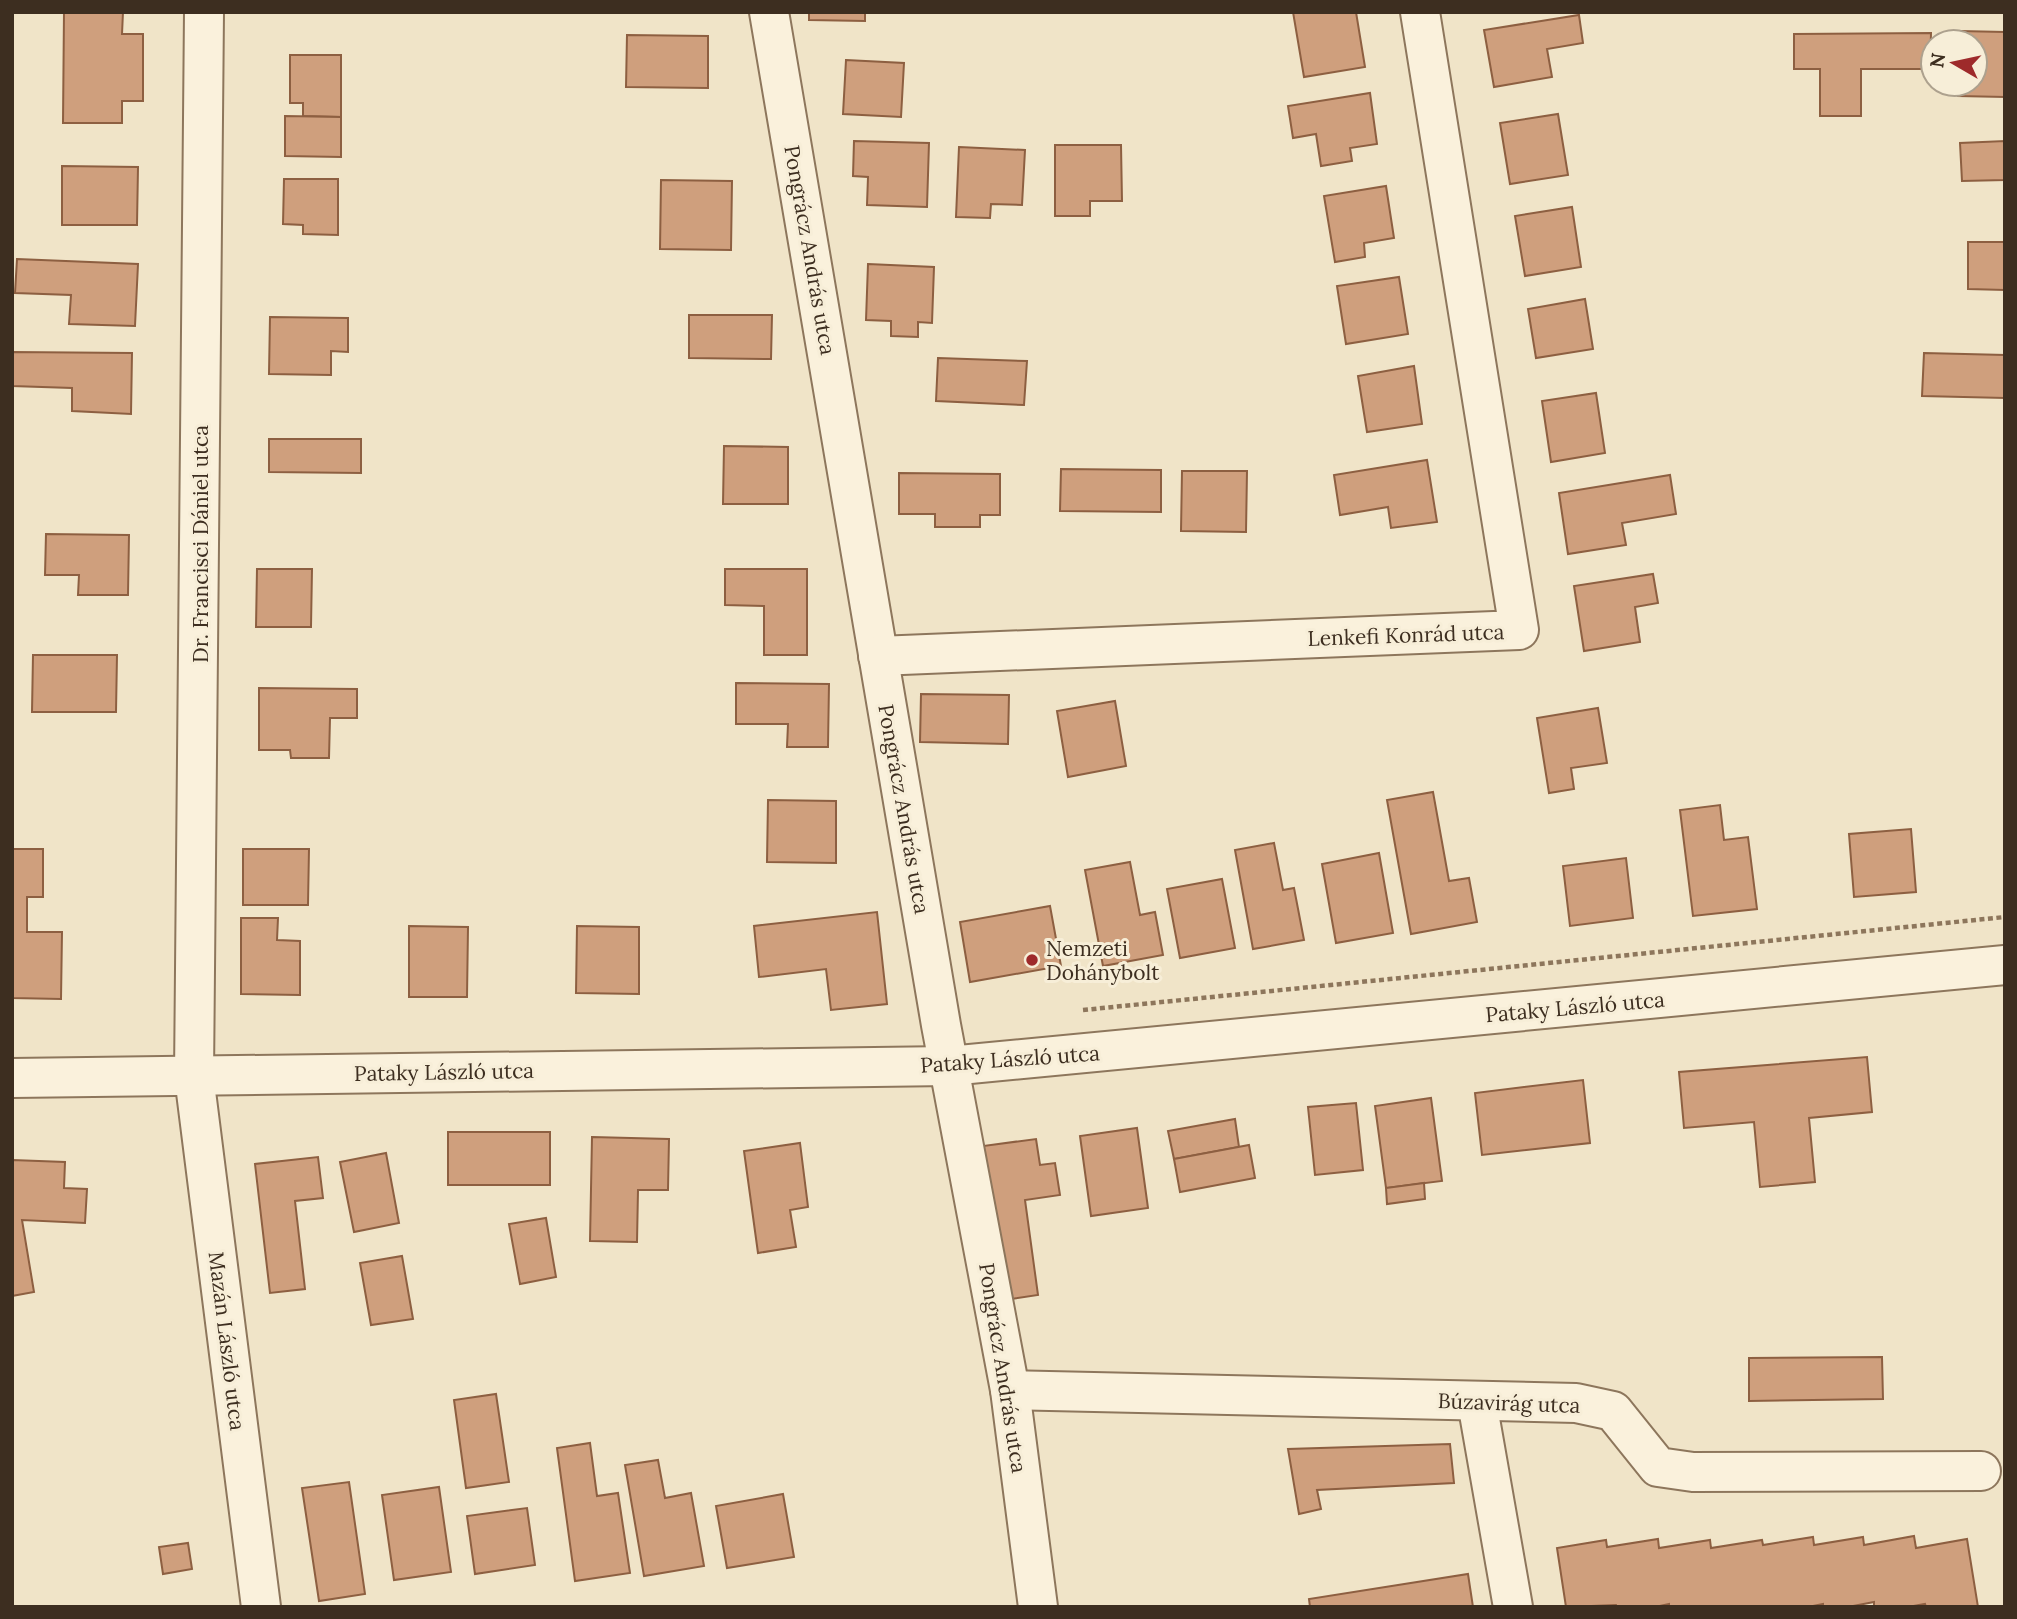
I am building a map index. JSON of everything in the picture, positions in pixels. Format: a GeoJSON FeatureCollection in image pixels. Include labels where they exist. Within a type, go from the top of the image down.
{"type":"FeatureCollection","features":[{"type":"Feature","properties":{"kind":"street","name":"Dr. Francisci Dániel utca"},"geometry":{"type":"LineString","coordinates":[[194,1076],[204,12]]}},
{"type":"Feature","properties":{"kind":"street","name":"Pongrácz András utca"},"geometry":{"type":"LineString","coordinates":[[769,12],[949,1066],[1010,1390],[1038,1607]]}},
{"type":"Feature","properties":{"kind":"street","name":"Lenkefi Konrád utca"},"geometry":{"type":"LineString","coordinates":[[878,656],[1519,630],[1420,12]]}},
{"type":"Feature","properties":{"kind":"street","name":"Pataky László utca"},"geometry":{"type":"LineString","coordinates":[[12,1078],[949,1066],[2005,965]]}},
{"type":"Feature","properties":{"kind":"street","name":"Mazán László utca"},"geometry":{"type":"LineString","coordinates":[[194,1076],[261,1607]]}},
{"type":"Feature","properties":{"kind":"street","name":"Búzavirág utca"},"geometry":{"type":"LineString","coordinates":[[1010,1390],[1576,1403],[1613,1411],[1658,1467],[1693,1472],[1981,1471]]}},
{"type":"Feature","properties":{"kind":"street"},"geometry":{"type":"LineString","coordinates":[[1477,1402],[1513,1607]]}},
{"type":"Feature","properties":{"kind":"path"},"geometry":{"type":"LineString","coordinates":[[1079,1011],[2005,917]]}},
{"type":"Feature","properties":{"kind":"building"},"geometry":{"type":"Polygon","coordinates":[[[64,12],[123,12],[122,34],[143,34],[143,101],[122,101],[122,123],[63,123],[64,12]]]}},
{"type":"Feature","properties":{"kind":"building"},"geometry":{"type":"Polygon","coordinates":[[[809,12],[865,12],[865,21],[809,20],[809,12]]]}},
{"type":"Feature","properties":{"kind":"building"},"geometry":{"type":"Polygon","coordinates":[[[1293,12],[1356,12],[1365,67],[1304,77],[1293,12]]]}},
{"type":"Feature","properties":{"kind":"building"},"geometry":{"type":"Polygon","coordinates":[[[1579,15],[1583,43],[1547,49],[1552,77],[1494,87],[1484,30],[1579,15]]]}},
{"type":"Feature","properties":{"kind":"building"},"geometry":{"type":"Polygon","coordinates":[[[1989,32],[2005,32],[2005,97],[1989,97],[1989,32]]]}},
{"type":"Feature","properties":{"kind":"building"},"geometry":{"type":"Polygon","coordinates":[[[1919,33],[1919,69],[1861,69],[1861,116],[1820,116],[1820,69],[1794,69],[1794,34],[1919,33]]]}},
{"type":"Feature","properties":{"kind":"building"},"geometry":{"type":"Polygon","coordinates":[[[627,35],[708,36],[708,88],[626,87],[627,35]]]}},
{"type":"Feature","properties":{"kind":"building"},"geometry":{"type":"Polygon","coordinates":[[[290,55],[341,55],[341,117],[303,116],[303,103],[290,103],[290,55]]]}},
{"type":"Feature","properties":{"kind":"building"},"geometry":{"type":"Polygon","coordinates":[[[846,60],[904,63],[901,117],[843,114],[846,60]]]}},
{"type":"Feature","properties":{"kind":"building"},"geometry":{"type":"Polygon","coordinates":[[[1370,93],[1377,144],[1350,148],[1352,161],[1321,166],[1316,134],[1293,138],[1288,106],[1370,93]]]}},
{"type":"Feature","properties":{"kind":"building"},"geometry":{"type":"Polygon","coordinates":[[[1558,114],[1568,175],[1510,184],[1500,123],[1558,114]]]}},
{"type":"Feature","properties":{"kind":"building"},"geometry":{"type":"Polygon","coordinates":[[[285,116],[341,117],[341,157],[285,156],[285,116]]]}},
{"type":"Feature","properties":{"kind":"building"},"geometry":{"type":"Polygon","coordinates":[[[854,141],[929,143],[927,207],[867,205],[868,177],[853,176],[854,141]]]}},
{"type":"Feature","properties":{"kind":"building"},"geometry":{"type":"Polygon","coordinates":[[[2005,141],[2005,180],[1962,181],[1960,143],[2005,141]]]}},
{"type":"Feature","properties":{"kind":"building"},"geometry":{"type":"Polygon","coordinates":[[[1055,145],[1121,145],[1122,201],[1090,201],[1090,216],[1055,216],[1055,145]]]}},
{"type":"Feature","properties":{"kind":"building"},"geometry":{"type":"Polygon","coordinates":[[[959,147],[1025,150],[1022,205],[991,204],[990,218],[956,217],[959,147]]]}},
{"type":"Feature","properties":{"kind":"building"},"geometry":{"type":"Polygon","coordinates":[[[62,166],[138,167],[137,225],[62,225],[62,166]]]}},
{"type":"Feature","properties":{"kind":"building"},"geometry":{"type":"Polygon","coordinates":[[[284,179],[338,179],[338,235],[303,234],[303,225],[283,224],[284,179]]]}},
{"type":"Feature","properties":{"kind":"building"},"geometry":{"type":"Polygon","coordinates":[[[661,180],[732,181],[731,250],[660,249],[661,180]]]}},
{"type":"Feature","properties":{"kind":"building"},"geometry":{"type":"Polygon","coordinates":[[[1386,186],[1394,238],[1364,243],[1365,257],[1335,262],[1324,196],[1386,186]]]}},
{"type":"Feature","properties":{"kind":"building"},"geometry":{"type":"Polygon","coordinates":[[[1572,207],[1581,267],[1525,276],[1515,216],[1572,207]]]}},
{"type":"Feature","properties":{"kind":"building"},"geometry":{"type":"Polygon","coordinates":[[[1968,242],[2005,242],[2005,290],[1968,289],[1968,242]]]}},
{"type":"Feature","properties":{"kind":"building"},"geometry":{"type":"Polygon","coordinates":[[[17,259],[138,264],[135,326],[69,324],[71,295],[15,293],[17,259]]]}},
{"type":"Feature","properties":{"kind":"building"},"geometry":{"type":"Polygon","coordinates":[[[868,264],[934,267],[932,323],[918,322],[918,337],[891,336],[891,321],[866,320],[868,264]]]}},
{"type":"Feature","properties":{"kind":"building"},"geometry":{"type":"Polygon","coordinates":[[[1399,277],[1408,334],[1346,344],[1337,286],[1399,277]]]}},
{"type":"Feature","properties":{"kind":"building"},"geometry":{"type":"Polygon","coordinates":[[[1585,299],[1593,349],[1536,358],[1528,309],[1585,299]]]}},
{"type":"Feature","properties":{"kind":"building"},"geometry":{"type":"Polygon","coordinates":[[[689,315],[772,315],[771,359],[689,358],[689,315]]]}},
{"type":"Feature","properties":{"kind":"building"},"geometry":{"type":"Polygon","coordinates":[[[270,317],[348,318],[348,352],[331,351],[331,375],[269,374],[270,317]]]}},
{"type":"Feature","properties":{"kind":"building"},"geometry":{"type":"Polygon","coordinates":[[[12,352],[132,353],[131,414],[72,411],[72,388],[12,386],[12,352]]]}},
{"type":"Feature","properties":{"kind":"building"},"geometry":{"type":"Polygon","coordinates":[[[1924,353],[2005,355],[2005,398],[1922,396],[1924,353]]]}},
{"type":"Feature","properties":{"kind":"building"},"geometry":{"type":"Polygon","coordinates":[[[938,358],[1027,361],[1024,405],[936,401],[938,358]]]}},
{"type":"Feature","properties":{"kind":"building"},"geometry":{"type":"Polygon","coordinates":[[[1414,366],[1422,424],[1367,432],[1358,376],[1414,366]]]}},
{"type":"Feature","properties":{"kind":"building"},"geometry":{"type":"Polygon","coordinates":[[[1596,393],[1605,453],[1551,462],[1542,401],[1596,393]]]}},
{"type":"Feature","properties":{"kind":"building"},"geometry":{"type":"Polygon","coordinates":[[[269,439],[361,439],[361,473],[269,472],[269,439]]]}},
{"type":"Feature","properties":{"kind":"building"},"geometry":{"type":"Polygon","coordinates":[[[724,446],[788,447],[788,504],[723,504],[724,446]]]}},
{"type":"Feature","properties":{"kind":"building"},"geometry":{"type":"Polygon","coordinates":[[[1427,460],[1437,522],[1391,528],[1388,507],[1340,515],[1334,475],[1427,460]]]}},
{"type":"Feature","properties":{"kind":"building"},"geometry":{"type":"Polygon","coordinates":[[[1061,469],[1161,470],[1161,512],[1060,511],[1061,469]]]}},
{"type":"Feature","properties":{"kind":"building"},"geometry":{"type":"Polygon","coordinates":[[[1182,471],[1247,471],[1246,532],[1181,531],[1182,471]]]}},
{"type":"Feature","properties":{"kind":"building"},"geometry":{"type":"Polygon","coordinates":[[[899,473],[1000,474],[1000,515],[980,515],[980,527],[935,527],[935,514],[899,514],[899,473]]]}},
{"type":"Feature","properties":{"kind":"building"},"geometry":{"type":"Polygon","coordinates":[[[1670,475],[1676,514],[1622,523],[1626,545],[1568,554],[1559,493],[1670,475]]]}},
{"type":"Feature","properties":{"kind":"building"},"geometry":{"type":"Polygon","coordinates":[[[46,534],[129,535],[128,595],[78,595],[79,575],[45,575],[46,534]]]}},
{"type":"Feature","properties":{"kind":"building"},"geometry":{"type":"Polygon","coordinates":[[[257,569],[312,569],[311,627],[256,627],[257,569]]]}},
{"type":"Feature","properties":{"kind":"building"},"geometry":{"type":"Polygon","coordinates":[[[725,569],[807,569],[807,655],[764,655],[764,606],[725,605],[725,569]]]}},
{"type":"Feature","properties":{"kind":"building"},"geometry":{"type":"Polygon","coordinates":[[[1653,574],[1658,603],[1635,607],[1640,642],[1584,651],[1574,586],[1653,574]]]}},
{"type":"Feature","properties":{"kind":"building"},"geometry":{"type":"Polygon","coordinates":[[[33,655],[117,655],[116,712],[32,712],[33,655]]]}},
{"type":"Feature","properties":{"kind":"building"},"geometry":{"type":"Polygon","coordinates":[[[736,683],[829,684],[828,747],[787,747],[788,724],[736,724],[736,683]]]}},
{"type":"Feature","properties":{"kind":"building"},"geometry":{"type":"Polygon","coordinates":[[[259,688],[357,689],[357,718],[330,718],[329,758],[291,758],[290,750],[259,750],[259,688]]]}},
{"type":"Feature","properties":{"kind":"building"},"geometry":{"type":"Polygon","coordinates":[[[921,694],[1009,695],[1008,744],[920,742],[921,694]]]}},
{"type":"Feature","properties":{"kind":"building"},"geometry":{"type":"Polygon","coordinates":[[[1115,701],[1126,766],[1068,777],[1057,711],[1115,701]]]}},
{"type":"Feature","properties":{"kind":"building"},"geometry":{"type":"Polygon","coordinates":[[[1598,708],[1607,763],[1571,768],[1574,789],[1549,793],[1537,718],[1598,708]]]}},
{"type":"Feature","properties":{"kind":"building"},"geometry":{"type":"Polygon","coordinates":[[[1433,792],[1449,881],[1469,878],[1477,922],[1411,934],[1387,800],[1433,792]]]}},
{"type":"Feature","properties":{"kind":"building"},"geometry":{"type":"Polygon","coordinates":[[[768,800],[836,801],[836,863],[767,862],[768,800]]]}},
{"type":"Feature","properties":{"kind":"building"},"geometry":{"type":"Polygon","coordinates":[[[1720,805],[1724,840],[1748,837],[1757,909],[1693,916],[1680,810],[1720,805]]]}},
{"type":"Feature","properties":{"kind":"building"},"geometry":{"type":"Polygon","coordinates":[[[1911,829],[1916,892],[1854,897],[1849,834],[1911,829]]]}},
{"type":"Feature","properties":{"kind":"building"},"geometry":{"type":"Polygon","coordinates":[[[1274,843],[1283,890],[1294,888],[1304,940],[1253,949],[1235,850],[1274,843]]]}},
{"type":"Feature","properties":{"kind":"building"},"geometry":{"type":"Polygon","coordinates":[[[12,849],[43,849],[43,897],[27,897],[27,932],[62,932],[61,999],[12,998],[12,849]]]}},
{"type":"Feature","properties":{"kind":"building"},"geometry":{"type":"Polygon","coordinates":[[[243,849],[309,849],[308,905],[243,905],[243,849]]]}},
{"type":"Feature","properties":{"kind":"building"},"geometry":{"type":"Polygon","coordinates":[[[1379,853],[1393,933],[1336,943],[1322,864],[1379,853]]]}},
{"type":"Feature","properties":{"kind":"building"},"geometry":{"type":"Polygon","coordinates":[[[1626,858],[1633,918],[1570,926],[1563,866],[1626,858]]]}},
{"type":"Feature","properties":{"kind":"building"},"geometry":{"type":"Polygon","coordinates":[[[1130,862],[1140,915],[1155,912],[1163,955],[1103,966],[1085,870],[1130,862]]]}},
{"type":"Feature","properties":{"kind":"building"},"geometry":{"type":"Polygon","coordinates":[[[1222,879],[1235,948],[1180,958],[1167,889],[1222,879]]]}},
{"type":"Feature","properties":{"kind":"building"},"geometry":{"type":"Polygon","coordinates":[[[1050,906],[1061,966],[970,982],[960,922],[1050,906]]]}},
{"type":"Feature","properties":{"kind":"building"},"geometry":{"type":"Polygon","coordinates":[[[877,912],[887,1004],[831,1010],[826,969],[759,977],[754,926],[877,912]]]}},
{"type":"Feature","properties":{"kind":"building"},"geometry":{"type":"Polygon","coordinates":[[[241,918],[278,918],[277,940],[300,941],[300,995],[241,994],[241,918]]]}},
{"type":"Feature","properties":{"kind":"building"},"geometry":{"type":"Polygon","coordinates":[[[409,926],[468,927],[467,997],[409,997],[409,926]]]}},
{"type":"Feature","properties":{"kind":"building"},"geometry":{"type":"Polygon","coordinates":[[[577,926],[639,927],[639,994],[576,993],[577,926]]]}},
{"type":"Feature","properties":{"kind":"building"},"geometry":{"type":"Polygon","coordinates":[[[1867,1057],[1872,1112],[1809,1118],[1815,1182],[1760,1187],[1754,1122],[1684,1128],[1679,1072],[1867,1057]]]}},
{"type":"Feature","properties":{"kind":"building"},"geometry":{"type":"Polygon","coordinates":[[[1583,1080],[1590,1143],[1482,1155],[1475,1093],[1583,1080]]]}},
{"type":"Feature","properties":{"kind":"building"},"geometry":{"type":"Polygon","coordinates":[[[1431,1098],[1442,1181],[1386,1188],[1375,1106],[1431,1098]]]}},
{"type":"Feature","properties":{"kind":"building"},"geometry":{"type":"Polygon","coordinates":[[[1356,1103],[1363,1170],[1315,1175],[1308,1107],[1356,1103]]]}},
{"type":"Feature","properties":{"kind":"building"},"geometry":{"type":"Polygon","coordinates":[[[1235,1119],[1239,1147],[1174,1159],[1168,1131],[1235,1119]]]}},
{"type":"Feature","properties":{"kind":"building"},"geometry":{"type":"Polygon","coordinates":[[[1137,1128],[1148,1208],[1091,1216],[1080,1136],[1137,1128]]]}},
{"type":"Feature","properties":{"kind":"building"},"geometry":{"type":"Polygon","coordinates":[[[448,1132],[550,1132],[550,1185],[448,1185],[448,1132]]]}},
{"type":"Feature","properties":{"kind":"building"},"geometry":{"type":"Polygon","coordinates":[[[592,1137],[669,1139],[668,1190],[638,1190],[637,1242],[590,1241],[592,1137]]]}},
{"type":"Feature","properties":{"kind":"building"},"geometry":{"type":"Polygon","coordinates":[[[1036,1139],[1040,1165],[1055,1163],[1060,1195],[1025,1200],[1038,1295],[1004,1300],[983,1146],[1036,1139]]]}},
{"type":"Feature","properties":{"kind":"building"},"geometry":{"type":"Polygon","coordinates":[[[800,1143],[808,1207],[790,1210],[796,1247],[758,1253],[744,1151],[800,1143]]]}},
{"type":"Feature","properties":{"kind":"building"},"geometry":{"type":"Polygon","coordinates":[[[1249,1145],[1255,1178],[1180,1192],[1174,1159],[1249,1145]]]}},
{"type":"Feature","properties":{"kind":"building"},"geometry":{"type":"Polygon","coordinates":[[[386,1153],[399,1223],[354,1232],[340,1162],[386,1153]]]}},
{"type":"Feature","properties":{"kind":"building"},"geometry":{"type":"Polygon","coordinates":[[[318,1157],[323,1198],[295,1201],[305,1289],[270,1293],[255,1164],[318,1157]]]}},
{"type":"Feature","properties":{"kind":"building"},"geometry":{"type":"Polygon","coordinates":[[[12,1160],[65,1162],[64,1188],[87,1189],[85,1223],[22,1220],[34,1292],[12,1296],[12,1160]]]}},
{"type":"Feature","properties":{"kind":"building"},"geometry":{"type":"Polygon","coordinates":[[[1424,1183],[1425,1199],[1387,1204],[1386,1188],[1424,1183]]]}},
{"type":"Feature","properties":{"kind":"building"},"geometry":{"type":"Polygon","coordinates":[[[546,1218],[556,1277],[520,1284],[509,1224],[546,1218]]]}},
{"type":"Feature","properties":{"kind":"building"},"geometry":{"type":"Polygon","coordinates":[[[402,1256],[413,1319],[371,1325],[360,1263],[402,1256]]]}},
{"type":"Feature","properties":{"kind":"building"},"geometry":{"type":"Polygon","coordinates":[[[1882,1357],[1883,1399],[1749,1401],[1749,1358],[1882,1357]]]}},
{"type":"Feature","properties":{"kind":"building"},"geometry":{"type":"Polygon","coordinates":[[[496,1394],[509,1482],[466,1488],[454,1400],[496,1394]]]}},
{"type":"Feature","properties":{"kind":"building"},"geometry":{"type":"Polygon","coordinates":[[[590,1443],[597,1496],[618,1493],[630,1573],[575,1581],[557,1448],[590,1443]]]}},
{"type":"Feature","properties":{"kind":"building"},"geometry":{"type":"Polygon","coordinates":[[[1450,1444],[1454,1483],[1317,1490],[1321,1509],[1299,1514],[1288,1449],[1450,1444]]]}},
{"type":"Feature","properties":{"kind":"building"},"geometry":{"type":"Polygon","coordinates":[[[658,1460],[665,1498],[691,1493],[704,1566],[644,1576],[625,1465],[658,1460]]]}},
{"type":"Feature","properties":{"kind":"building"},"geometry":{"type":"Polygon","coordinates":[[[349,1482],[365,1594],[319,1601],[302,1488],[349,1482]]]}},
{"type":"Feature","properties":{"kind":"building"},"geometry":{"type":"Polygon","coordinates":[[[439,1487],[451,1572],[394,1580],[382,1495],[439,1487]]]}},
{"type":"Feature","properties":{"kind":"building"},"geometry":{"type":"Polygon","coordinates":[[[783,1494],[794,1557],[727,1568],[716,1506],[783,1494]]]}},
{"type":"Feature","properties":{"kind":"building"},"geometry":{"type":"Polygon","coordinates":[[[527,1508],[535,1565],[475,1574],[467,1516],[527,1508]]]}},
{"type":"Feature","properties":{"kind":"building"},"geometry":{"type":"Polygon","coordinates":[[[1914,1536],[1916,1548],[1967,1539],[1978,1607],[1926,1607],[1925,1604],[1874,1607],[1874,1602],[1848,1607],[1823,1607],[1823,1604],[1808,1607],[1669,1607],[1669,1604],[1655,1607],[1566,1607],[1557,1548],[1606,1540],[1607,1547],[1658,1539],[1659,1548],[1710,1540],[1711,1548],[1762,1540],[1763,1545],[1813,1537],[1814,1545],[1863,1537],[1864,1545],[1914,1536]]]}},
{"type":"Feature","properties":{"kind":"building"},"geometry":{"type":"Polygon","coordinates":[[[188,1543],[192,1569],[163,1574],[159,1547],[188,1543]]]}},
{"type":"Feature","properties":{"kind":"building"},"geometry":{"type":"Polygon","coordinates":[[[1468,1574],[1473,1607],[1310,1607],[1309,1599],[1468,1574]]]}},
{"type":"Feature","properties":{"kind":"place","name":"Nemzeti Dohánybolt"},"geometry":{"type":"Point","coordinates":[1032,960]}}]}
